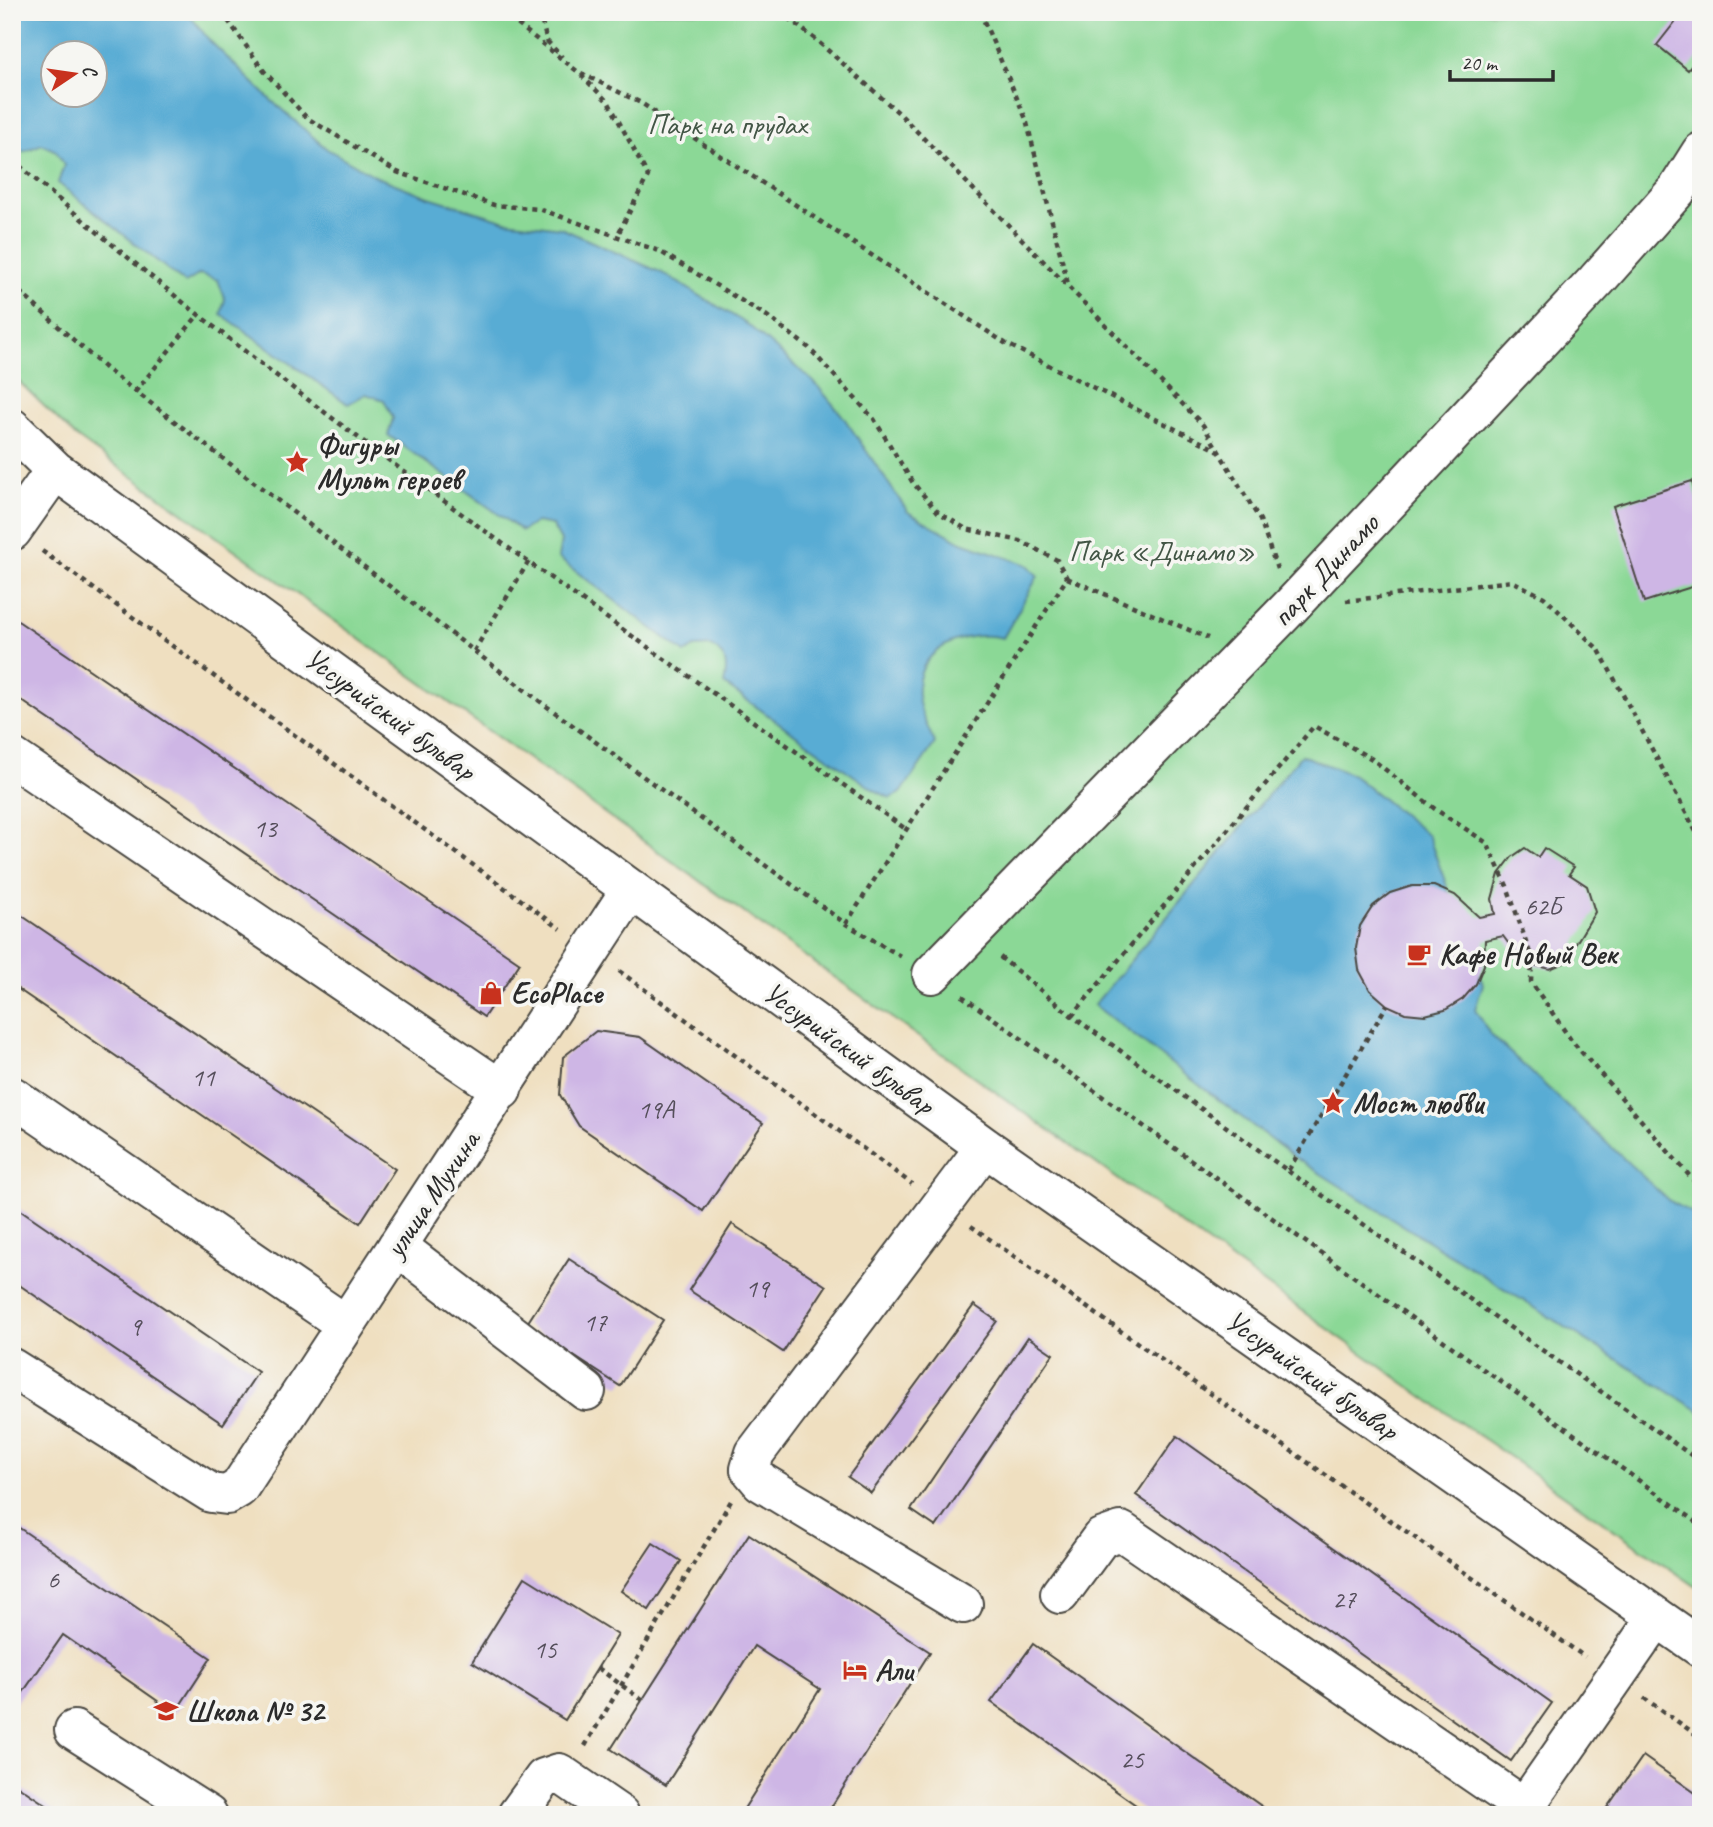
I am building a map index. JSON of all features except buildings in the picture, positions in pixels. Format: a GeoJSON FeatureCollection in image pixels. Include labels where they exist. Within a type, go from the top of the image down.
{"type":"FeatureCollection","features":[{"type":"Feature","properties":{"kind":"street","name":"парк Динамо"},"geometry":{"type":"LineString","coordinates":[[932,974],[1245,654],[1596,281],[1677,190],[1701,152]]}},
{"type":"Feature","properties":{"kind":"street","name":"Уссурийский бульвар"},"geometry":{"type":"LineString","coordinates":[[12,428],[55,470],[985,1147],[1701,1648]]}},
{"type":"Feature","properties":{"kind":"street"},"geometry":{"type":"LineString","coordinates":[[13,530],[55,470]]}},
{"type":"Feature","properties":{"kind":"street"},"geometry":{"type":"LineString","coordinates":[[12,757],[502,1090]]}},
{"type":"Feature","properties":{"kind":"street","name":"улица Мухина"},"geometry":{"type":"LineString","coordinates":[[12,1368],[211,1493],[228,1495],[239,1488],[502,1090],[631,889]]}},
{"type":"Feature","properties":{"kind":"street"},"geometry":{"type":"LineString","coordinates":[[12,1096],[345,1324]]}},
{"type":"Feature","properties":{"kind":"street"},"geometry":{"type":"LineString","coordinates":[[963,1604],[761,1482],[750,1469],[755,1453],[985,1147]]}},
{"type":"Feature","properties":{"kind":"street"},"geometry":{"type":"LineString","coordinates":[[397,1246],[586,1391]]}},
{"type":"Feature","properties":{"kind":"street"},"geometry":{"type":"LineString","coordinates":[[1060,1594],[1101,1538],[1121,1531],[1521,1811],[1657,1617]]}},
{"type":"Feature","properties":{"kind":"street"},"geometry":{"type":"LineString","coordinates":[[74,1730],[208,1815]]}},
{"type":"Feature","properties":{"kind":"street"},"geometry":{"type":"LineString","coordinates":[[517,1815],[544,1778],[559,1773],[620,1815]]}},
{"type":"Feature","properties":{"kind":"path"},"geometry":{"type":"LineString","coordinates":[[222,12],[264,71],[307,118],[349,145],[397,172],[495,205],[539,209],[659,251],[767,316],[809,348],[874,419],[913,483],[938,512],[966,529],[1020,541],[1057,560],[1067,578],[1245,654]]}},
{"type":"Feature","properties":{"kind":"path"},"geometry":{"type":"LineString","coordinates":[[502,12],[576,71],[641,103],[1005,343],[1219,451]]}},
{"type":"Feature","properties":{"kind":"path"},"geometry":{"type":"LineString","coordinates":[[539,12],[547,41],[609,103],[648,176],[617,236]]}},
{"type":"Feature","properties":{"kind":"path"},"geometry":{"type":"LineString","coordinates":[[779,12],[815,39],[900,114],[1203,425],[1260,520],[1290,607],[1512,581],[1544,597],[1599,650],[1701,841]]}},
{"type":"Feature","properties":{"kind":"path"},"geometry":{"type":"LineString","coordinates":[[980,12],[1026,119],[1069,287]]}},
{"type":"Feature","properties":{"kind":"path"},"geometry":{"type":"LineString","coordinates":[[12,159],[111,246],[320,408],[528,561],[907,830]]}},
{"type":"Feature","properties":{"kind":"path"},"geometry":{"type":"LineString","coordinates":[[12,285],[135,392],[474,651],[846,924],[932,974],[1701,1525]]}},
{"type":"Feature","properties":{"kind":"path"},"geometry":{"type":"LineString","coordinates":[[135,392],[199,314]]}},
{"type":"Feature","properties":{"kind":"path"},"geometry":{"type":"LineString","coordinates":[[13,530],[942,1206],[1701,1738]]}},
{"type":"Feature","properties":{"kind":"path"},"geometry":{"type":"LineString","coordinates":[[474,651],[528,561]]}},
{"type":"Feature","properties":{"kind":"path"},"geometry":{"type":"LineString","coordinates":[[846,924],[1067,578]]}},
{"type":"Feature","properties":{"kind":"path"},"geometry":{"type":"LineString","coordinates":[[1072,1016],[1314,726],[1372,759],[1435,809],[1487,843],[1507,886],[1532,959],[1531,982],[1571,1040],[1701,1189]]}},
{"type":"Feature","properties":{"kind":"path"},"geometry":{"type":"LineString","coordinates":[[972,933],[1072,1016],[1701,1462]]}},
{"type":"Feature","properties":{"kind":"path"},"geometry":{"type":"LineString","coordinates":[[1288,1171],[1387,1005]]}},
{"type":"Feature","properties":{"kind":"path"},"geometry":{"type":"LineString","coordinates":[[566,1777],[712,1533]]}},
{"type":"Feature","properties":{"kind":"path"},"geometry":{"type":"LineString","coordinates":[[598,1668],[642,1700]]}},
{"type":"Feature","properties":{"kind":"green space","name":"Парк «Динамо»"},"geometry":{"type":"Polygon","coordinates":[[[12,12],[1701,12],[1701,1590],[1442,1410],[75,436],[12,375],[12,12]]]}},
{"type":"Feature","properties":{"kind":"water"},"geometry":{"type":"Polygon","coordinates":[[[12,12],[187,12],[210,41],[327,149],[377,177],[429,197],[506,221],[561,228],[662,273],[747,324],[815,383],[842,415],[908,512],[962,542],[1028,565],[1038,576],[1003,638],[976,636],[963,639],[938,650],[928,660],[921,672],[918,693],[923,716],[935,743],[901,793],[890,798],[874,790],[724,684],[725,662],[712,646],[694,647],[685,653],[558,558],[561,541],[552,525],[536,522],[522,531],[388,435],[393,418],[384,400],[366,394],[348,404],[221,314],[225,299],[218,280],[200,274],[185,283],[58,183],[64,165],[56,151],[42,144],[23,152],[12,143],[12,12]]]}},
{"type":"Feature","properties":{"kind":"water"},"geometry":{"type":"Polygon","coordinates":[[[1301,755],[1353,775],[1428,835],[1483,984],[1475,1009],[1490,1034],[1668,1200],[1701,1218],[1701,1412],[1294,1157],[1094,1005],[1301,755]]]}},
{"type":"Feature","properties":{"kind":"place","name":"Фигуры Мульт героев"},"geometry":{"type":"Point","coordinates":[297,462]}},
{"type":"Feature","properties":{"kind":"place","name":"Кафе Новый Век"},"geometry":{"type":"Point","coordinates":[1419,954]}},
{"type":"Feature","properties":{"kind":"place","name":"EcoPlace"},"geometry":{"type":"Point","coordinates":[491,993]}},
{"type":"Feature","properties":{"kind":"place","name":"Мост любви"},"geometry":{"type":"Point","coordinates":[1333,1103]}},
{"type":"Feature","properties":{"kind":"place","name":"Али"},"geometry":{"type":"Point","coordinates":[855,1670]}},
{"type":"Feature","properties":{"kind":"place","name":"Школа № 32"},"geometry":{"type":"Point","coordinates":[166,1711]}},
{"type":"Feature","properties":{"kind":"park label","name":"Парк на прудах"},"geometry":{"type":"Point","coordinates":[727,124]}}]}
